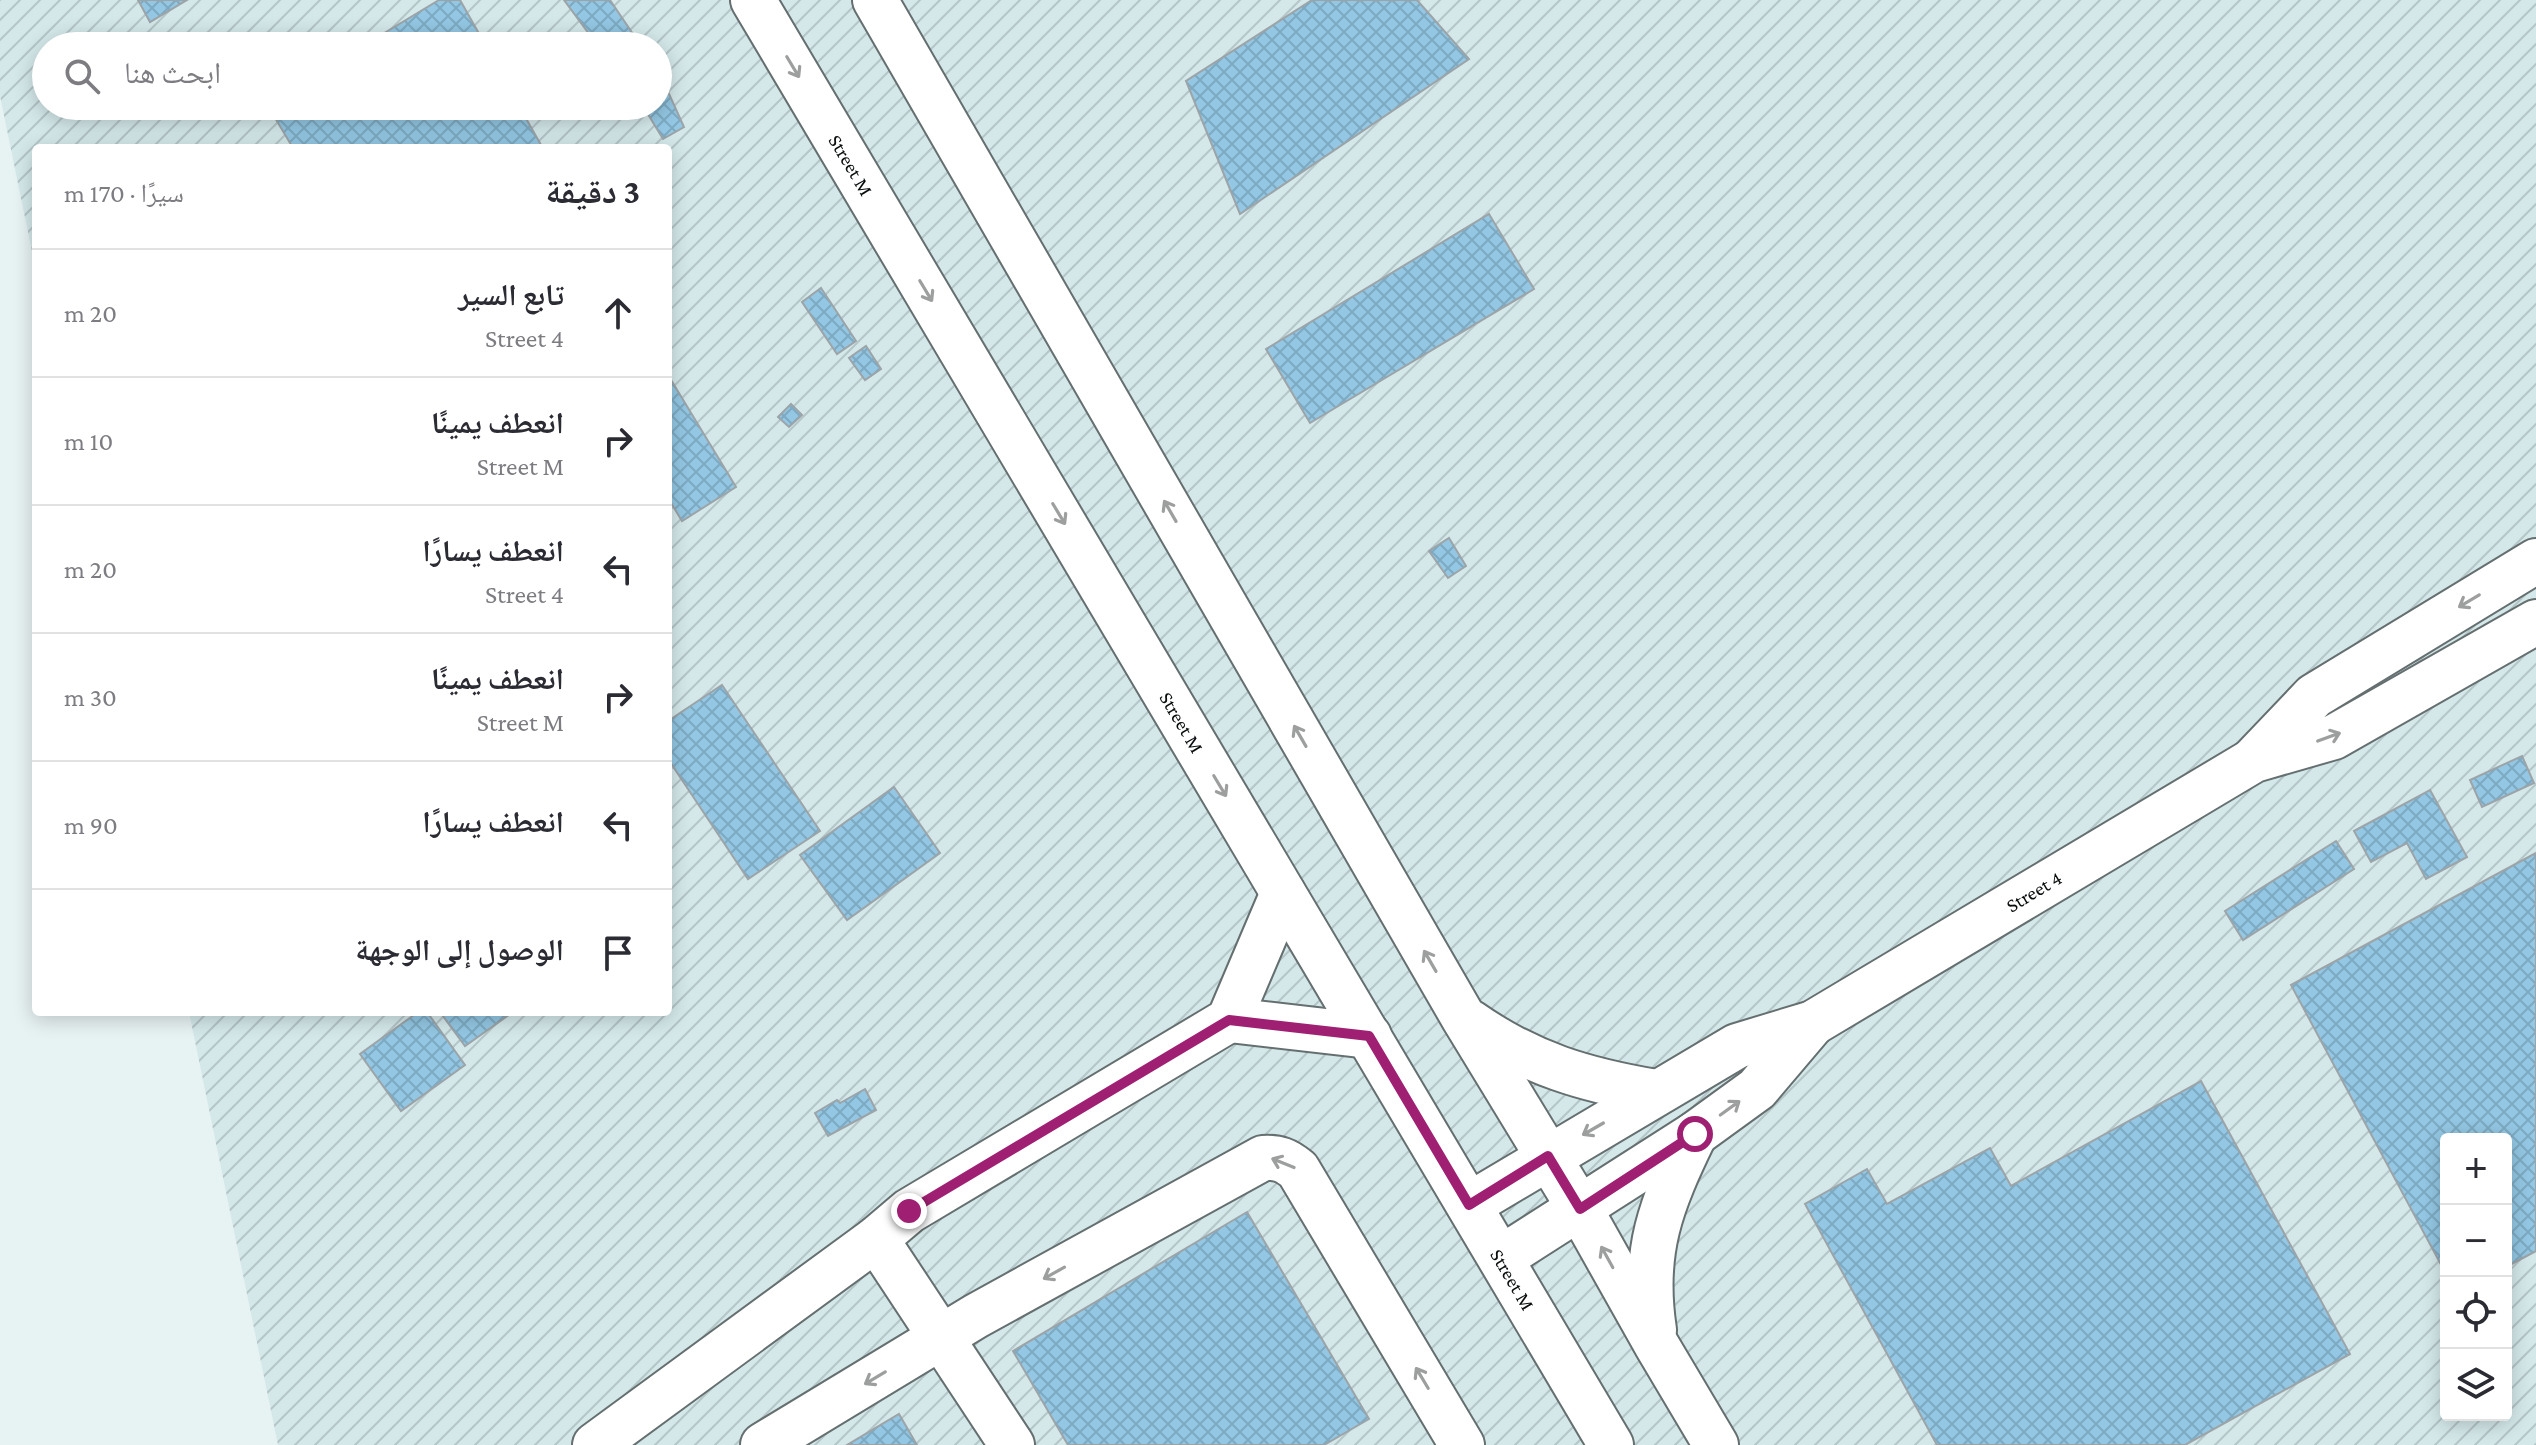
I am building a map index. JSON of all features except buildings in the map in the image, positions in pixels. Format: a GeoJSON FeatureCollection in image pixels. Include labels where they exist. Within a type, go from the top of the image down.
{"type":"FeatureCollection","features":[{"type":"Feature","properties":{"kind":"street","name":"Street M"},"geometry":{"type":"LineString","coordinates":[[753,0],[1611,1445]]}},
{"type":"Feature","properties":{"kind":"street"},"geometry":{"type":"LineString","coordinates":[[875,0],[1463,1017],[1580,1209],[1716,1445]]}},
{"type":"Feature","properties":{"kind":"street","name":"Street 4"},"geometry":{"type":"LineString","coordinates":[[2254,760],[2314,696],[2536,561]]}},
{"type":"Feature","properties":{"kind":"street","name":"Street 4"},"geometry":{"type":"LineString","coordinates":[[1469,1205],[1737,1046],[1813,1023],[2254,760],[2334,737],[2536,622]]}},
{"type":"Feature","properties":{"kind":"street"},"geometry":{"type":"LineString","coordinates":[[595,1445],[876,1239],[909,1211],[1229,1020],[1283,893]]}},
{"type":"Feature","properties":{"kind":"street"},"geometry":{"type":"LineString","coordinates":[[1463,1017],[1496,1041],[1533,1060],[1572,1075],[1656,1092]]}},
{"type":"Feature","properties":{"kind":"street"},"geometry":{"type":"LineString","coordinates":[[1229,1020],[1369,1036]]}},
{"type":"Feature","properties":{"kind":"street","name":"Street 4"},"geometry":{"type":"LineString","coordinates":[[1501,1258],[1695,1134],[1757,1089],[1813,1023]]}},
{"type":"Feature","properties":{"kind":"street"},"geometry":{"type":"LineString","coordinates":[[1656,1344],[1649,1302],[1650,1258],[1659,1215],[1695,1134]]}},
{"type":"Feature","properties":{"kind":"street"},"geometry":{"type":"LineString","coordinates":[[763,1445],[959,1327],[1263,1158],[1287,1161],[1298,1170],[1462,1445]]}},
{"type":"Feature","properties":{"kind":"street"},"geometry":{"type":"LineString","coordinates":[[876,1239],[959,1327],[1012,1445]]}},
{"type":"Feature","properties":{"kind":"shaded area"},"geometry":{"type":"Polygon","coordinates":[[[0,0],[2536,0],[2536,1445],[278,1445],[190,1016],[672,1016],[672,144],[32,144],[32,252],[0,96],[0,0]]]}},
{"type":"Feature","properties":{"kind":"route"},"geometry":{"type":"LineString","coordinates":[[909,1211],[1229,1020],[1369,1036],[1469,1205],[1548,1156],[1580,1209],[1695,1134]]}}]}
